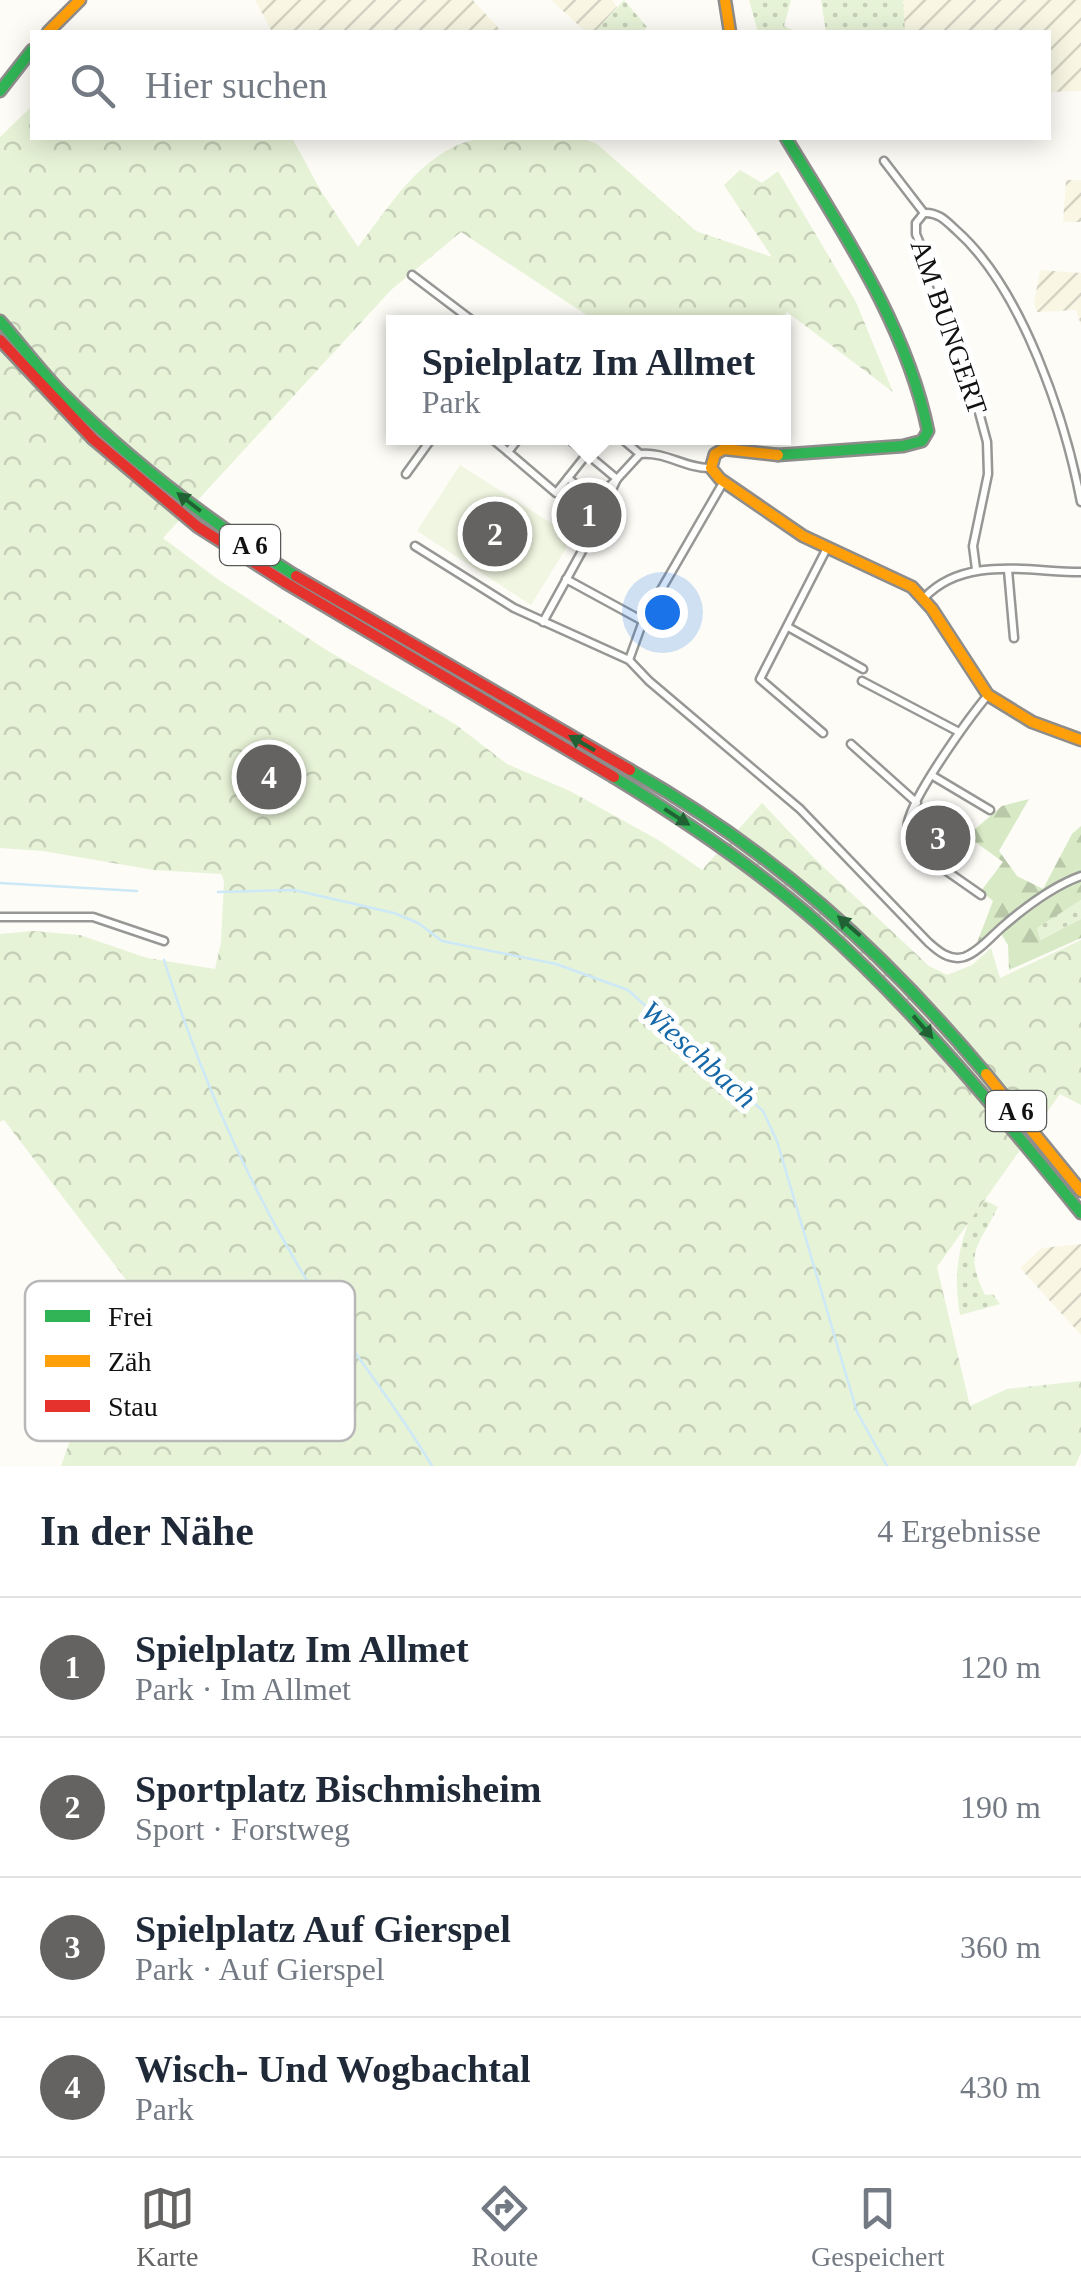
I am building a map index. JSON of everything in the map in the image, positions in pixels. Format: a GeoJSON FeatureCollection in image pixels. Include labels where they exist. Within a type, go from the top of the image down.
{"type":"FeatureCollection","features":[{"type":"Feature","properties":{"kind":"main road"},"geometry":{"type":"LineString","coordinates":[[50,30],[80,0]]}},
{"type":"Feature","properties":{"kind":"main road"},"geometry":{"type":"LineString","coordinates":[[725,0],[730,30]]}},
{"type":"Feature","properties":{"kind":"main road"},"geometry":{"type":"LineString","coordinates":[[0,91],[30,53]]}},
{"type":"Feature","properties":{"kind":"main road"},"geometry":{"type":"LineString","coordinates":[[787,140],[902,348],[922,398],[928,426],[925,437],[912,445],[788,454],[724,450],[715,454],[710,468],[803,536],[912,587],[924,598],[988,696],[1047,728],[1081,740]]}},
{"type":"Feature","properties":{"kind":"main road","name":"A 6"},"geometry":{"type":"LineString","coordinates":[[0,321],[77,407],[206,515],[274,562],[537,724],[714,842],[796,904],[905,1006],[1081,1213]]}},
{"type":"Feature","properties":{"kind":"main road","name":"A 6"},"geometry":{"type":"LineString","coordinates":[[0,340],[70,417],[198,527],[283,582],[694,808],[752,847],[853,930],[918,995],[1081,1191]]}},
{"type":"Feature","properties":{"kind":"street","name":"AM BUNGERT"},"geometry":{"type":"LineString","coordinates":[[884,161],[924,213],[916,223],[916,234],[959,338],[987,442],[988,474],[973,546],[976,569]]}},
{"type":"Feature","properties":{"kind":"street"},"geometry":{"type":"LineString","coordinates":[[924,213],[937,214],[963,236],[1001,284],[1054,401],[1071,451],[1081,502]]}},
{"type":"Feature","properties":{"kind":"street"},"geometry":{"type":"LineString","coordinates":[[412,275],[465,315]]}},
{"type":"Feature","properties":{"kind":"street"},"geometry":{"type":"LineString","coordinates":[[406,474],[427,445]]}},
{"type":"Feature","properties":{"kind":"street"},"geometry":{"type":"LineString","coordinates":[[500,445],[556,493],[587,454]]}},
{"type":"Feature","properties":{"kind":"street"},"geometry":{"type":"LineString","coordinates":[[508,452],[514,445]]}},
{"type":"Feature","properties":{"kind":"street"},"geometry":{"type":"LineString","coordinates":[[576,445],[617,479]]}},
{"type":"Feature","properties":{"kind":"street"},"geometry":{"type":"LineString","coordinates":[[629,445],[640,454]]}},
{"type":"Feature","properties":{"kind":"street"},"geometry":{"type":"LineString","coordinates":[[568,478],[592,498],[600,495],[640,454],[710,468]]}},
{"type":"Feature","properties":{"kind":"street"},"geometry":{"type":"LineString","coordinates":[[543,622],[617,479]]}},
{"type":"Feature","properties":{"kind":"street"},"geometry":{"type":"LineString","coordinates":[[629,660],[643,621],[724,481]]}},
{"type":"Feature","properties":{"kind":"street"},"geometry":{"type":"LineString","coordinates":[[415,546],[505,604],[629,660],[777,787],[928,942],[953,957],[974,951],[1026,909],[1081,876]]}},
{"type":"Feature","properties":{"kind":"street"},"geometry":{"type":"LineString","coordinates":[[824,733],[760,678],[827,548]]}},
{"type":"Feature","properties":{"kind":"street"},"geometry":{"type":"LineString","coordinates":[[924,598],[976,569],[1081,572]]}},
{"type":"Feature","properties":{"kind":"street"},"geometry":{"type":"LineString","coordinates":[[1008,570],[1014,638]]}},
{"type":"Feature","properties":{"kind":"street"},"geometry":{"type":"LineString","coordinates":[[566,579],[643,621]]}},
{"type":"Feature","properties":{"kind":"street"},"geometry":{"type":"LineString","coordinates":[[788,626],[863,669]]}},
{"type":"Feature","properties":{"kind":"street"},"geometry":{"type":"LineString","coordinates":[[862,681],[959,732]]}},
{"type":"Feature","properties":{"kind":"street"},"geometry":{"type":"LineString","coordinates":[[981,895],[915,848],[908,828],[917,804],[959,732],[988,696]]}},
{"type":"Feature","properties":{"kind":"street"},"geometry":{"type":"LineString","coordinates":[[851,744],[917,804]]}},
{"type":"Feature","properties":{"kind":"street"},"geometry":{"type":"LineString","coordinates":[[933,776],[990,810]]}},
{"type":"Feature","properties":{"kind":"street"},"geometry":{"type":"LineString","coordinates":[[0,917],[93,917],[164,941]]}},
{"type":"Feature","properties":{"kind":"shaded area"},"geometry":{"type":"Polygon","coordinates":[[[255,0],[473,0],[500,30],[271,30],[255,0]]]}},
{"type":"Feature","properties":{"kind":"shaded area"},"geometry":{"type":"Polygon","coordinates":[[[551,0],[612,0],[617,7],[597,30],[584,30],[551,0]]]}},
{"type":"Feature","properties":{"kind":"shaded area"},"geometry":{"type":"Polygon","coordinates":[[[1081,0],[1081,91],[1051,92],[1051,30],[905,30],[903,1],[1081,0]]]}},
{"type":"Feature","properties":{"kind":"shaded area"},"geometry":{"type":"Polygon","coordinates":[[[1066,180],[1081,180],[1081,222],[1063,222],[1066,180]]]}},
{"type":"Feature","properties":{"kind":"shaded area"},"geometry":{"type":"Polygon","coordinates":[[[1040,270],[1081,273],[1081,325],[1076,310],[1037,312],[1034,304],[1040,270]]]}},
{"type":"Feature","properties":{"kind":"shaded area"},"geometry":{"type":"Polygon","coordinates":[[[1081,1244],[1081,1335],[1020,1268],[1042,1248],[1081,1244]]]}},
{"type":"Feature","properties":{"kind":"green space"},"geometry":{"type":"Polygon","coordinates":[[[624,0],[647,27],[645,30],[597,30],[624,0]]]}},
{"type":"Feature","properties":{"kind":"green space"},"geometry":{"type":"Polygon","coordinates":[[[749,0],[791,0],[784,26],[793,30],[757,30],[749,0]]]}},
{"type":"Feature","properties":{"kind":"green space"},"geometry":{"type":"Polygon","coordinates":[[[821,0],[906,0],[905,30],[826,30],[821,0]]]}},
{"type":"Feature","properties":{"kind":"green space"},"geometry":{"type":"Polygon","coordinates":[[[30,108],[30,140],[293,140],[358,247],[426,166],[443,153],[475,140],[587,140],[597,144],[696,231],[772,257],[724,185],[740,170],[762,183],[778,171],[856,302],[893,392],[787,312],[586,315],[461,232],[391,290],[163,538],[216,578],[328,651],[455,724],[507,764],[570,791],[660,841],[702,870],[762,803],[817,861],[929,966],[947,975],[972,965],[991,948],[1000,978],[1081,940],[1081,1105],[1060,1094],[937,1267],[970,1406],[1007,1389],[1081,1381],[1081,1453],[1075,1466],[61,1466],[70,1441],[355,1441],[355,1281],[127,1281],[4,1120],[0,1122],[0,934],[33,931],[80,935],[147,958],[215,969],[221,942],[224,881],[221,874],[154,870],[43,851],[0,848],[0,137],[30,108]]]}},
{"type":"Feature","properties":{"kind":"green space"},"geometry":{"type":"Polygon","coordinates":[[[460,465],[573,537],[531,605],[417,531],[460,465]]]}},
{"type":"Feature","properties":{"kind":"green space"},"geometry":{"type":"Polygon","coordinates":[[[1029,799],[999,851],[1017,876],[1043,889],[1072,834],[1081,826],[1081,900],[1037,928],[1040,940],[1081,919],[1081,938],[1009,970],[1008,945],[998,929],[975,948],[993,901],[981,891],[1003,862],[967,836],[1002,806],[1029,799]]]}},
{"type":"Feature","properties":{"kind":"green space"},"geometry":{"type":"Polygon","coordinates":[[[919,808],[964,835],[943,864],[914,840],[911,823],[919,808]]]}},
{"type":"Feature","properties":{"kind":"green space"},"geometry":{"type":"Polygon","coordinates":[[[1081,900],[1081,919],[1039,940],[1036,928],[1081,900]]]}},
{"type":"Feature","properties":{"kind":"green space"},"geometry":{"type":"Polygon","coordinates":[[[979,1197],[998,1207],[976,1250],[975,1268],[985,1295],[993,1294],[1000,1304],[960,1315],[959,1254],[979,1197]]]}},
{"type":"Feature","properties":{"kind":"waterway","name":"Wieschbach"},"geometry":{"type":"LineString","coordinates":[[0,883],[137,891]]}},
{"type":"Feature","properties":{"kind":"waterway","name":"Wieschbach"},"geometry":{"type":"LineString","coordinates":[[218,892],[294,890],[394,913],[418,923],[442,941],[556,964],[628,990],[763,1111],[777,1141],[857,1412],[887,1466]]}},
{"type":"Feature","properties":{"kind":"waterway"},"geometry":{"type":"LineString","coordinates":[[164,960],[221,1115],[256,1190],[308,1281]]}},
{"type":"Feature","properties":{"kind":"waterway"},"geometry":{"type":"LineString","coordinates":[[355,1352],[432,1466]]}},
{"type":"Feature","properties":{"kind":"traffic: fast"},"geometry":{"type":"LineString","coordinates":[[0,91],[30,53]]}},
{"type":"Feature","properties":{"kind":"traffic: fast"},"geometry":{"type":"LineString","coordinates":[[778,455],[903,446],[922,441],[928,431],[918,392],[888,316],[850,243],[787,140]]}},
{"type":"Feature","properties":{"kind":"traffic: fast"},"geometry":{"type":"LineString","coordinates":[[0,321],[60,391],[143,467],[233,535],[296,576]]}},
{"type":"Feature","properties":{"kind":"traffic: fast"},"geometry":{"type":"LineString","coordinates":[[630,770],[731,834],[822,906],[906,985],[986,1074]]}},
{"type":"Feature","properties":{"kind":"traffic: fast"},"geometry":{"type":"LineString","coordinates":[[614,777],[745,864],[855,957],[956,1063],[1081,1213]]}},
{"type":"Feature","properties":{"kind":"traffic: slow"},"geometry":{"type":"LineString","coordinates":[[50,30],[80,0]]}},
{"type":"Feature","properties":{"kind":"traffic: slow"},"geometry":{"type":"LineString","coordinates":[[725,0],[730,30]]}},
{"type":"Feature","properties":{"kind":"traffic: slow"},"geometry":{"type":"LineString","coordinates":[[778,455],[724,449],[715,454],[711,468],[720,479],[803,536],[912,587],[932,609],[988,695],[1032,722],[1081,740]]}},
{"type":"Feature","properties":{"kind":"traffic: slow"},"geometry":{"type":"LineString","coordinates":[[986,1074],[1081,1191]]}},
{"type":"Feature","properties":{"kind":"traffic: jam"},"geometry":{"type":"LineString","coordinates":[[0,340],[93,439],[198,527],[614,777]]}},
{"type":"Feature","properties":{"kind":"traffic: jam"},"geometry":{"type":"LineString","coordinates":[[296,576],[630,770]]}},
{"type":"Feature","properties":{"kind":"place","name":"Spielplatz Im Allmet"},"geometry":{"type":"Point","coordinates":[589,515]}},
{"type":"Feature","properties":{"kind":"place","name":"Sportplatz Bischmisheim"},"geometry":{"type":"Point","coordinates":[495,534]}},
{"type":"Feature","properties":{"kind":"place","name":"Wisch- Und Wogbachtal"},"geometry":{"type":"Point","coordinates":[269,777]}},
{"type":"Feature","properties":{"kind":"place","name":"Spielplatz Auf Gierspel"},"geometry":{"type":"Point","coordinates":[938,838]}}]}
